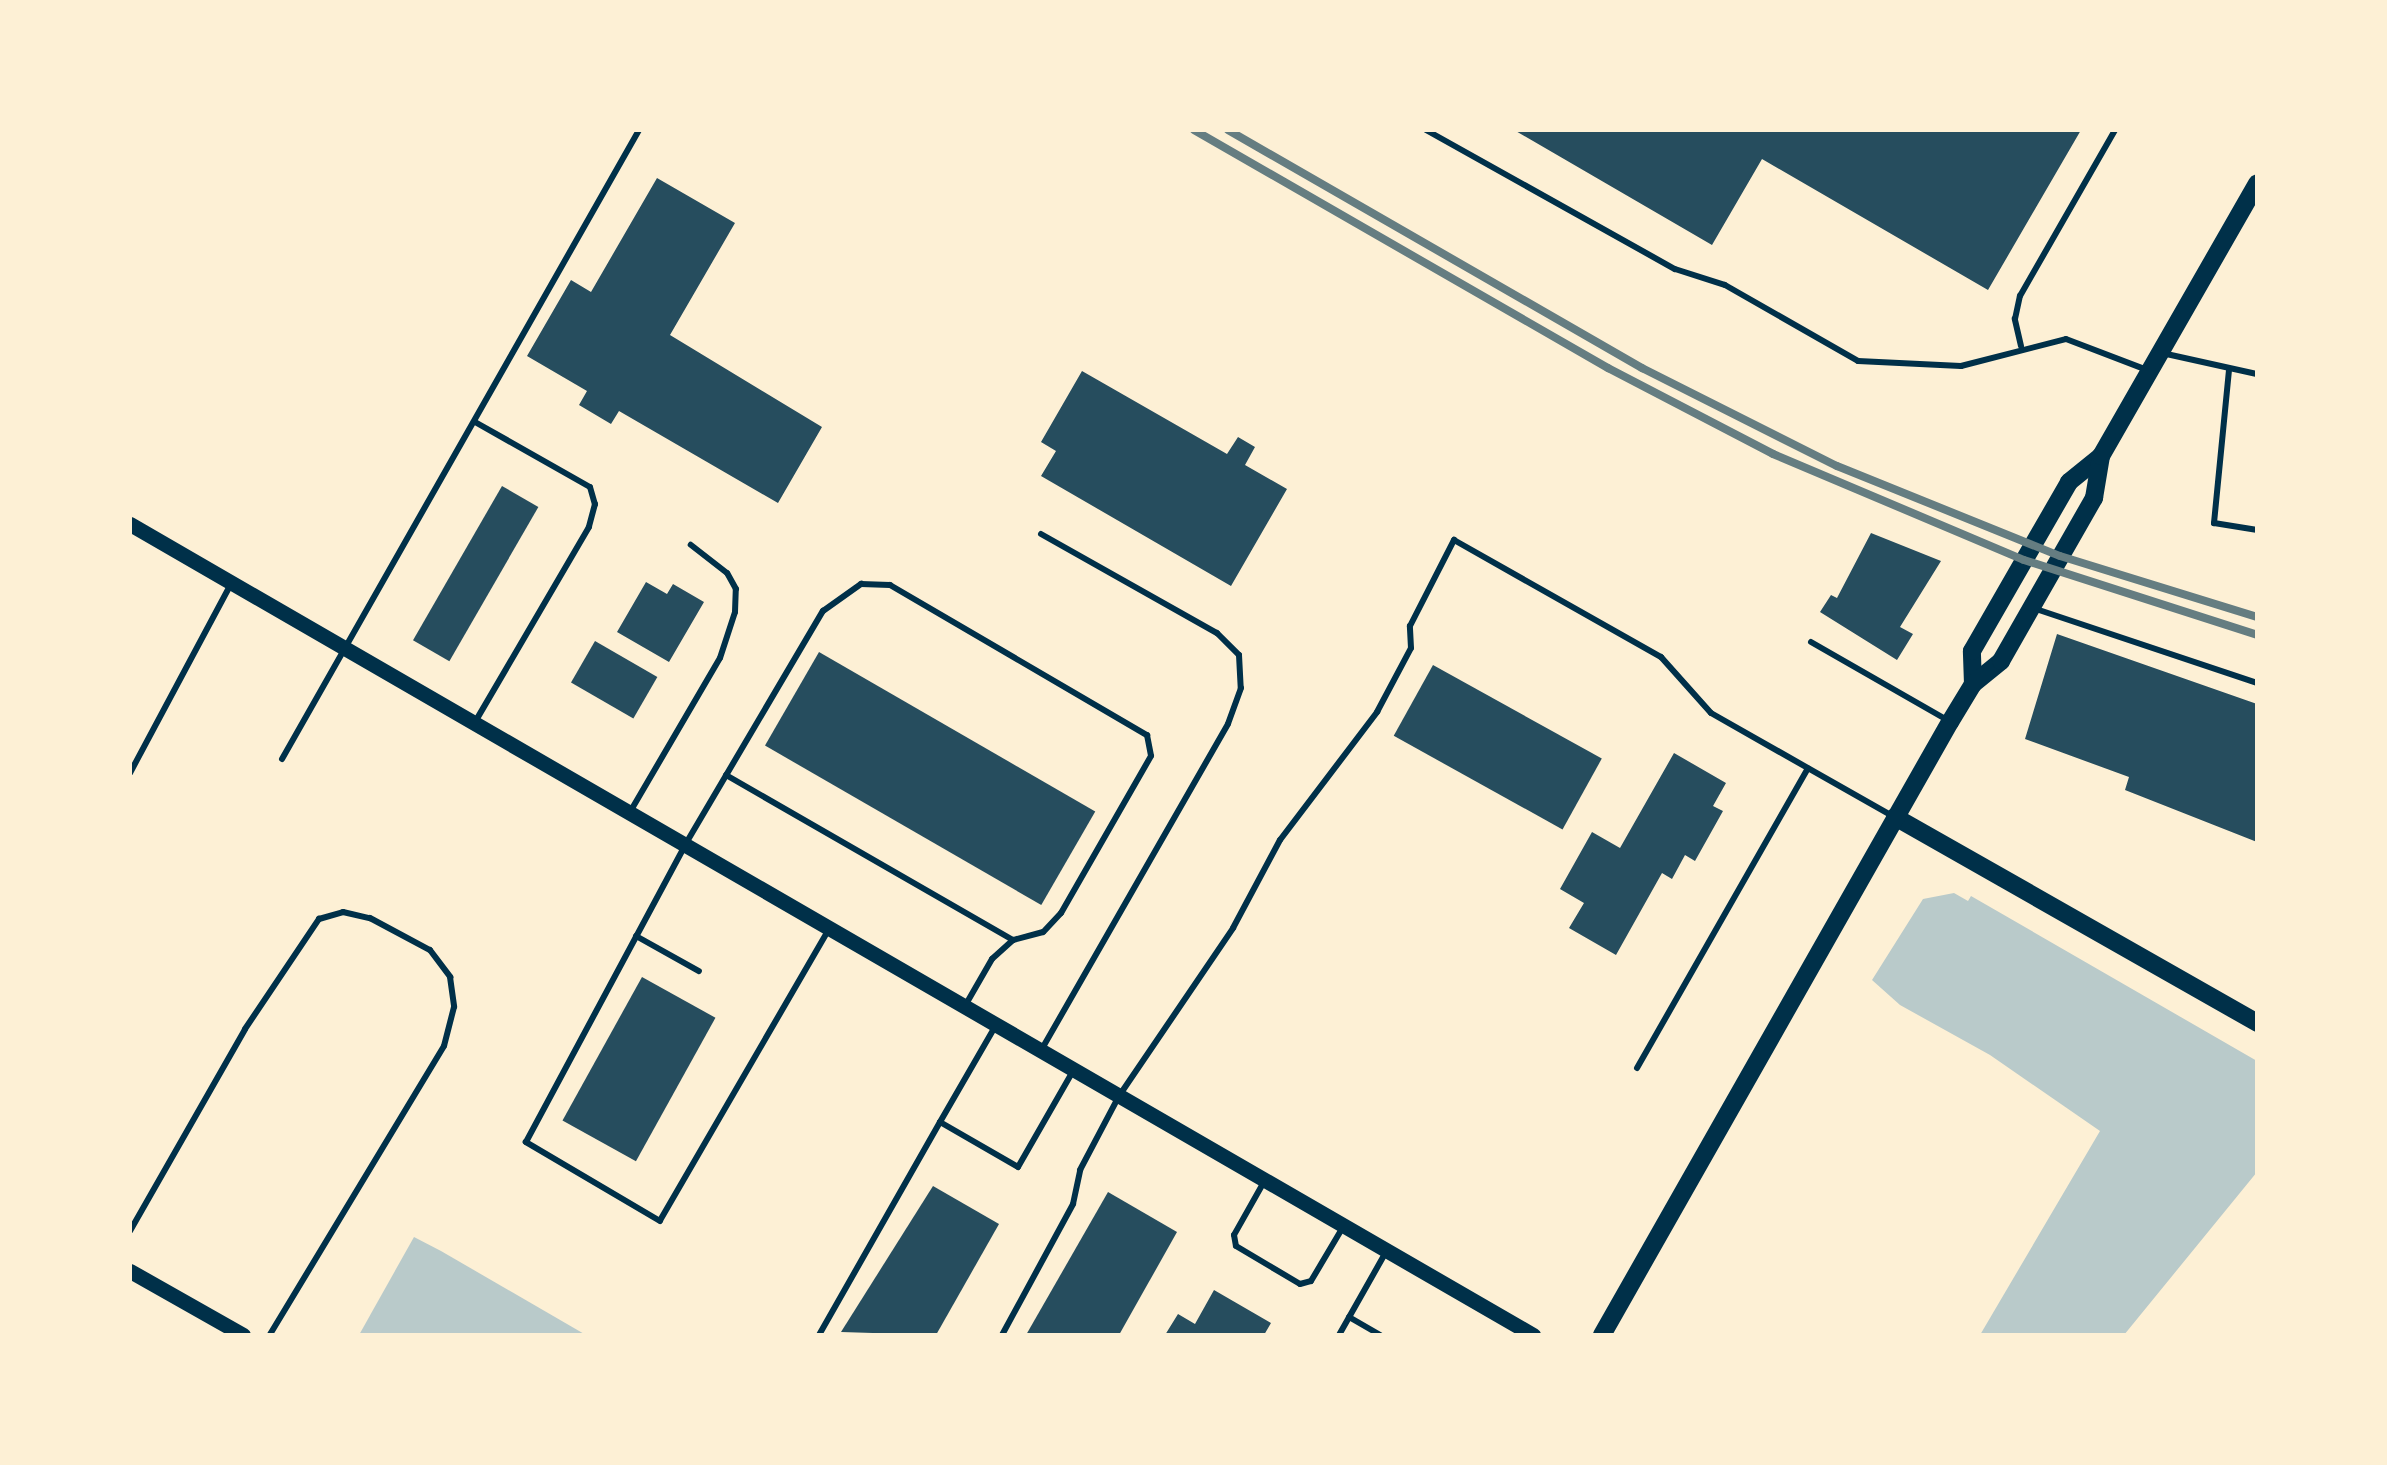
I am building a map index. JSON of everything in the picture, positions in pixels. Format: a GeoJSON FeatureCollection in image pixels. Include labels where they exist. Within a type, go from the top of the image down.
{"type":"FeatureCollection","features":[{"type":"Feature","properties":{"kind":"main road"},"geometry":{"type":"LineString","coordinates":[[1602,1335],[1950,722],[1973,684],[2001,662],[2094,498],[2101,456],[2257,184]]}},
{"type":"Feature","properties":{"kind":"main road"},"geometry":{"type":"LineString","coordinates":[[1973,684],[1972,650],[2068,482],[2101,456]]}},
{"type":"Feature","properties":{"kind":"main road"},"geometry":{"type":"LineString","coordinates":[[1895,817],[2257,1023]]}},
{"type":"Feature","properties":{"kind":"street"},"geometry":{"type":"LineString","coordinates":[[130,524],[1534,1335]]}},
{"type":"Feature","properties":{"kind":"street"},"geometry":{"type":"LineString","coordinates":[[130,1271],[242,1335]]}},
{"type":"Feature","properties":{"kind":"lane"},"geometry":{"type":"LineString","coordinates":[[282,759],[639,130]]}},
{"type":"Feature","properties":{"kind":"lane"},"geometry":{"type":"LineString","coordinates":[[1426,130],[1676,270],[1725,284],[1858,361],[1962,366],[2020,346],[2087,343],[2150,372]]}},
{"type":"Feature","properties":{"kind":"lane"},"geometry":{"type":"LineString","coordinates":[[2020,346],[2015,319],[2020,296],[2116,130]]}},
{"type":"Feature","properties":{"kind":"lane"},"geometry":{"type":"LineString","coordinates":[[2161,353],[2257,374]]}},
{"type":"Feature","properties":{"kind":"lane"},"geometry":{"type":"LineString","coordinates":[[2230,370],[2214,522],[2257,530]]}},
{"type":"Feature","properties":{"kind":"lane"},"geometry":{"type":"LineString","coordinates":[[474,724],[588,527],[595,504],[590,488],[475,422]]}},
{"type":"Feature","properties":{"kind":"lane"},"geometry":{"type":"LineString","coordinates":[[1040,1051],[1228,724],[1240,688],[1240,655],[1217,633],[1041,534]]}},
{"type":"Feature","properties":{"kind":"lane"},"geometry":{"type":"LineString","coordinates":[[1002,1335],[1073,1204],[1080,1170],[1120,1096],[1232,928],[1280,840],[1377,712],[1411,648],[1410,626],[1454,540],[1661,657],[1711,712],[1895,817]]}},
{"type":"Feature","properties":{"kind":"lane"},"geometry":{"type":"LineString","coordinates":[[629,813],[720,658],[735,612],[736,590],[728,573],[690,545]]}},
{"type":"Feature","properties":{"kind":"lane"},"geometry":{"type":"LineString","coordinates":[[130,773],[232,583]]}},
{"type":"Feature","properties":{"kind":"lane"},"geometry":{"type":"LineString","coordinates":[[829,928],[660,1220],[526,1142],[685,846],[823,611],[861,584],[890,585],[1147,735],[1150,756],[1061,914],[1044,932],[1013,940],[992,959],[964,1007]]}},
{"type":"Feature","properties":{"kind":"lane"},"geometry":{"type":"LineString","coordinates":[[2032,607],[2257,684]]}},
{"type":"Feature","properties":{"kind":"lane"},"geometry":{"type":"LineString","coordinates":[[1811,642],[1950,722]]}},
{"type":"Feature","properties":{"kind":"lane"},"geometry":{"type":"LineString","coordinates":[[1637,1068],[1808,768]]}},
{"type":"Feature","properties":{"kind":"lane"},"geometry":{"type":"LineString","coordinates":[[726,775],[1013,940]]}},
{"type":"Feature","properties":{"kind":"lane"},"geometry":{"type":"LineString","coordinates":[[130,1231],[244,1030],[319,918],[342,912],[370,918],[430,950],[452,992],[444,1046],[270,1335]]}},
{"type":"Feature","properties":{"kind":"lane"},"geometry":{"type":"LineString","coordinates":[[636,936],[699,971]]}},
{"type":"Feature","properties":{"kind":"lane"},"geometry":{"type":"LineString","coordinates":[[819,1335],[996,1025]]}},
{"type":"Feature","properties":{"kind":"lane"},"geometry":{"type":"LineString","coordinates":[[940,1122],[1018,1167],[1074,1070]]}},
{"type":"Feature","properties":{"kind":"lane"},"geometry":{"type":"LineString","coordinates":[[1265,1180],[1234,1235],[1236,1246],[1300,1284],[1320,1270],[1344,1226]]}},
{"type":"Feature","properties":{"kind":"lane"},"geometry":{"type":"LineString","coordinates":[[1339,1335],[1387,1250]]}},
{"type":"Feature","properties":{"kind":"lane"},"geometry":{"type":"LineString","coordinates":[[1349,1318],[1380,1335]]}},
{"type":"Feature","properties":{"kind":"shaded area"},"geometry":{"type":"Polygon","coordinates":[[[1954,893],[1968,901],[1971,896],[2257,1061],[2257,1172],[2124,1335],[1980,1335],[2100,1131],[1990,1055],[1900,1005],[1872,980],[1923,899],[1954,893]]]}},
{"type":"Feature","properties":{"kind":"shaded area"},"geometry":{"type":"Polygon","coordinates":[[[414,1237],[441,1251],[586,1335],[359,1335],[414,1237]]]}},
{"type":"Feature","properties":{"kind":"building"},"geometry":{"type":"Polygon","coordinates":[[[1514,130],[2081,130],[1988,290],[1762,159],[1712,245],[1514,130]]]}},
{"type":"Feature","properties":{"kind":"building"},"geometry":{"type":"Polygon","coordinates":[[[657,178],[735,223],[670,335],[822,427],[778,503],[619,411],[611,424],[579,405],[587,391],[527,356],[571,280],[591,292],[657,178]]]}},
{"type":"Feature","properties":{"kind":"building"},"geometry":{"type":"Polygon","coordinates":[[[1082,371],[1227,454],[1238,437],[1255,447],[1245,465],[1287,489],[1231,586],[1041,476],[1056,451],[1041,442],[1082,371]]]}},
{"type":"Feature","properties":{"kind":"building"},"geometry":{"type":"Polygon","coordinates":[[[502,486],[538,507],[449,661],[413,640],[502,486]]]}},
{"type":"Feature","properties":{"kind":"building"},"geometry":{"type":"Polygon","coordinates":[[[1871,533],[1941,561],[1900,627],[1913,634],[1897,660],[1820,612],[1831,595],[1837,598],[1871,533]]]}},
{"type":"Feature","properties":{"kind":"building"},"geometry":{"type":"Polygon","coordinates":[[[646,582],[667,594],[673,584],[704,602],[669,662],[617,632],[646,582]]]}},
{"type":"Feature","properties":{"kind":"building"},"geometry":{"type":"Polygon","coordinates":[[[2057,634],[2257,704],[2257,842],[2125,790],[2129,777],[2025,739],[2057,634]]]}},
{"type":"Feature","properties":{"kind":"building"},"geometry":{"type":"Polygon","coordinates":[[[595,641],[657,677],[633,719],[571,683],[595,641]]]}},
{"type":"Feature","properties":{"kind":"building"},"geometry":{"type":"Polygon","coordinates":[[[819,652],[1095,812],[1041,905],[765,746],[819,652]]]}},
{"type":"Feature","properties":{"kind":"building"},"geometry":{"type":"Polygon","coordinates":[[[1433,665],[1602,759],[1563,829],[1394,736],[1433,665]]]}},
{"type":"Feature","properties":{"kind":"building"},"geometry":{"type":"Polygon","coordinates":[[[1674,753],[1726,783],[1713,806],[1723,811],[1695,861],[1685,855],[1672,879],[1662,873],[1616,955],[1569,928],[1584,903],[1560,889],[1592,832],[1620,848],[1674,753]]]}},
{"type":"Feature","properties":{"kind":"building"},"geometry":{"type":"Polygon","coordinates":[[[642,977],[715,1018],[636,1161],[562,1120],[642,977]]]}},
{"type":"Feature","properties":{"kind":"building"},"geometry":{"type":"Polygon","coordinates":[[[933,1186],[999,1224],[936,1335],[841,1332],[933,1186]]]}},
{"type":"Feature","properties":{"kind":"building"},"geometry":{"type":"Polygon","coordinates":[[[1108,1192],[1177,1232],[1119,1335],[1026,1335],[1108,1192]]]}},
{"type":"Feature","properties":{"kind":"building"},"geometry":{"type":"Polygon","coordinates":[[[1214,1290],[1271,1323],[1264,1335],[1165,1335],[1178,1314],[1195,1324],[1214,1290]]]}},
{"type":"Feature","properties":{"kind":"railway"},"geometry":{"type":"LineString","coordinates":[[1194,130],[1608,368],[1773,454],[2024,560],[2257,635]]}},
{"type":"Feature","properties":{"kind":"railway"},"geometry":{"type":"LineString","coordinates":[[1228,130],[1642,368],[1837,466],[2060,556],[2257,617]]}}]}
